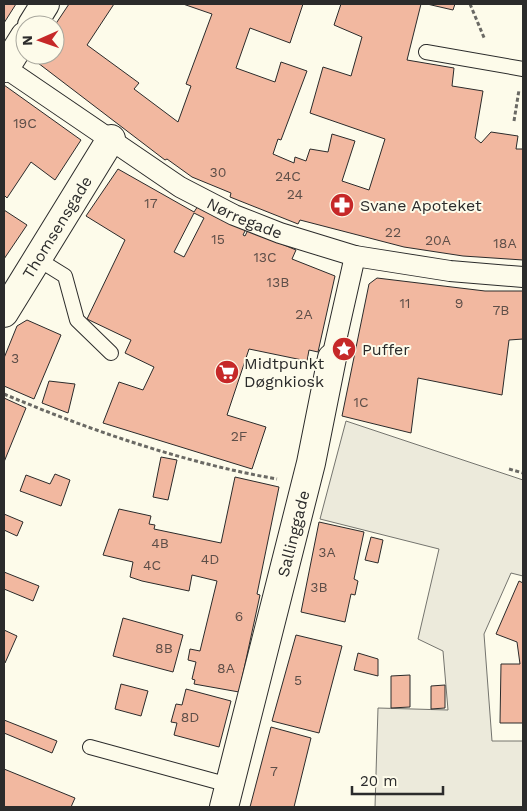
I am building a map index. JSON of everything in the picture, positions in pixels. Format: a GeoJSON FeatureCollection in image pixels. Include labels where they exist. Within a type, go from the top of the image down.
{"type":"FeatureCollection","features":[{"type":"Feature","properties":{"kind":"street"},"geometry":{"type":"LineString","coordinates":[[38,15],[45,4]]}},
{"type":"Feature","properties":{"kind":"street"},"geometry":{"type":"LineString","coordinates":[[5,67],[15,52]]}},
{"type":"Feature","properties":{"kind":"street","name":"Nørregade"},"geometry":{"type":"LineString","coordinates":[[5,67],[180,187],[234,215],[280,233],[355,256],[450,271],[523,277]]}},
{"type":"Feature","properties":{"kind":"street","name":"Thomsensgade"},"geometry":{"type":"LineString","coordinates":[[5,306],[111,139]]}},
{"type":"Feature","properties":{"kind":"street","name":"Sallinggade"},"geometry":{"type":"LineString","coordinates":[[226,796],[304,484],[311,463],[355,256]]}},
{"type":"Feature","properties":{"kind":"lane"},"geometry":{"type":"LineString","coordinates":[[426,52],[523,69]]}},
{"type":"Feature","properties":{"kind":"lane"},"geometry":{"type":"LineString","coordinates":[[36,258],[65,276],[77,320],[111,353]]}},
{"type":"Feature","properties":{"kind":"lane"},"geometry":{"type":"LineString","coordinates":[[90,747],[226,796]]}},
{"type":"Feature","properties":{"kind":"path"},"geometry":{"type":"LineString","coordinates":[[470,4],[494,64]]}},
{"type":"Feature","properties":{"kind":"path"},"geometry":{"type":"LineString","coordinates":[[514,121],[523,69]]}},
{"type":"Feature","properties":{"kind":"path"},"geometry":{"type":"LineString","coordinates":[[4,394],[68,421],[232,471],[304,484]]}},
{"type":"Feature","properties":{"kind":"path"},"geometry":{"type":"LineString","coordinates":[[509,469],[523,473]]}},
{"type":"Feature","properties":{"kind":"shaded area"},"geometry":{"type":"Polygon","coordinates":[[[346,421],[523,480],[523,576],[511,573],[484,634],[492,741],[523,741],[523,807],[375,807],[378,708],[448,710],[443,651],[418,639],[439,549],[320,519],[346,421]]]}},
{"type":"Feature","properties":{"kind":"building"},"geometry":{"type":"Polygon","coordinates":[[[4,4],[16,4],[4,23],[4,4]]]}},
{"type":"Feature","properties":{"kind":"building"},"geometry":{"type":"Polygon","coordinates":[[[69,4],[114,4],[87,45],[139,83],[134,89],[178,122],[191,86],[186,84],[212,14],[183,4],[303,4],[290,43],[250,28],[236,68],[275,82],[281,62],[307,71],[281,140],[278,139],[273,154],[294,163],[295,157],[306,161],[310,149],[328,152],[332,134],[355,141],[342,181],[369,190],[385,139],[310,113],[323,67],[351,76],[362,37],[334,25],[341,4],[421,4],[407,60],[454,68],[452,86],[483,91],[475,138],[481,143],[491,132],[518,136],[516,149],[523,149],[523,260],[463,256],[404,247],[300,220],[298,224],[230,197],[231,193],[192,177],[167,159],[165,160],[41,65],[65,65],[65,15],[62,15],[69,4]]]}},
{"type":"Feature","properties":{"kind":"building"},"geometry":{"type":"Polygon","coordinates":[[[427,4],[455,4],[453,10],[427,4]]]}},
{"type":"Feature","properties":{"kind":"building"},"geometry":{"type":"Polygon","coordinates":[[[4,85],[81,140],[55,180],[31,162],[7,198],[4,195],[4,85]]]}},
{"type":"Feature","properties":{"kind":"building"},"geometry":{"type":"Polygon","coordinates":[[[118,169],[194,212],[198,206],[246,229],[243,235],[245,236],[248,230],[296,250],[292,259],[335,276],[318,352],[309,350],[307,361],[249,349],[227,415],[266,427],[252,469],[103,423],[119,382],[143,390],[154,367],[125,353],[131,340],[87,319],[125,240],[86,216],[118,169]],[[194,213],[174,252],[184,257],[204,218],[194,213]]]}},
{"type":"Feature","properties":{"kind":"building"},"geometry":{"type":"Polygon","coordinates":[[[4,210],[27,225],[4,259],[4,210]]]}},
{"type":"Feature","properties":{"kind":"building"},"geometry":{"type":"Polygon","coordinates":[[[377,278],[485,291],[523,291],[523,339],[509,340],[502,395],[418,378],[411,433],[342,416],[369,284],[377,278]]]}},
{"type":"Feature","properties":{"kind":"building"},"geometry":{"type":"Polygon","coordinates":[[[27,320],[61,335],[34,399],[4,386],[4,358],[17,326],[27,320]]]}},
{"type":"Feature","properties":{"kind":"building"},"geometry":{"type":"Polygon","coordinates":[[[49,381],[75,384],[68,413],[42,403],[49,381]]]}},
{"type":"Feature","properties":{"kind":"building"},"geometry":{"type":"Polygon","coordinates":[[[4,398],[26,408],[4,462],[4,398]]]}},
{"type":"Feature","properties":{"kind":"building"},"geometry":{"type":"Polygon","coordinates":[[[161,457],[177,460],[168,500],[153,497],[161,457]]]}},
{"type":"Feature","properties":{"kind":"building"},"geometry":{"type":"Polygon","coordinates":[[[55,474],[70,480],[61,506],[20,491],[26,475],[50,484],[55,474]]]}},
{"type":"Feature","properties":{"kind":"building"},"geometry":{"type":"Polygon","coordinates":[[[235,477],[279,487],[257,594],[260,595],[239,692],[194,684],[195,680],[192,679],[196,662],[188,660],[190,649],[200,651],[217,581],[192,575],[189,591],[142,581],[130,577],[133,562],[103,555],[119,509],[151,516],[149,524],[155,525],[154,529],[221,543],[235,477]]]}},
{"type":"Feature","properties":{"kind":"building"},"geometry":{"type":"Polygon","coordinates":[[[4,514],[23,522],[17,536],[4,530],[4,514]]]}},
{"type":"Feature","properties":{"kind":"building"},"geometry":{"type":"Polygon","coordinates":[[[319,522],[364,532],[354,579],[358,581],[355,595],[351,594],[345,622],[301,612],[319,522]]]}},
{"type":"Feature","properties":{"kind":"building"},"geometry":{"type":"Polygon","coordinates":[[[371,537],[383,540],[378,563],[365,560],[371,537]]]}},
{"type":"Feature","properties":{"kind":"building"},"geometry":{"type":"Polygon","coordinates":[[[4,572],[39,586],[33,601],[4,589],[4,572]]]}},
{"type":"Feature","properties":{"kind":"building"},"geometry":{"type":"Polygon","coordinates":[[[519,581],[523,583],[523,723],[500,723],[501,664],[520,664],[517,642],[496,634],[519,581]]]}},
{"type":"Feature","properties":{"kind":"building"},"geometry":{"type":"Polygon","coordinates":[[[123,618],[183,635],[173,672],[113,656],[123,618]]]}},
{"type":"Feature","properties":{"kind":"building"},"geometry":{"type":"Polygon","coordinates":[[[4,630],[17,636],[5,663],[4,663],[4,630]]]}},
{"type":"Feature","properties":{"kind":"building"},"geometry":{"type":"Polygon","coordinates":[[[296,635],[342,646],[319,733],[272,721],[296,635]]]}},
{"type":"Feature","properties":{"kind":"building"},"geometry":{"type":"Polygon","coordinates":[[[358,653],[378,659],[378,676],[354,670],[358,653]]]}},
{"type":"Feature","properties":{"kind":"building"},"geometry":{"type":"Polygon","coordinates":[[[410,675],[410,707],[391,708],[391,676],[410,675]]]}},
{"type":"Feature","properties":{"kind":"building"},"geometry":{"type":"Polygon","coordinates":[[[121,684],[148,691],[141,716],[115,709],[121,684]]]}},
{"type":"Feature","properties":{"kind":"building"},"geometry":{"type":"Polygon","coordinates":[[[445,685],[445,708],[431,709],[431,686],[445,685]]]}},
{"type":"Feature","properties":{"kind":"building"},"geometry":{"type":"Polygon","coordinates":[[[186,689],[231,701],[219,747],[174,735],[177,723],[171,722],[176,704],[182,705],[186,689]]]}},
{"type":"Feature","properties":{"kind":"building"},"geometry":{"type":"Polygon","coordinates":[[[4,720],[57,741],[52,753],[4,733],[4,720]]]}},
{"type":"Feature","properties":{"kind":"building"},"geometry":{"type":"Polygon","coordinates":[[[271,727],[311,738],[294,807],[250,807],[271,727]]]}},
{"type":"Feature","properties":{"kind":"building"},"geometry":{"type":"Polygon","coordinates":[[[4,769],[75,798],[71,807],[4,807],[4,769]]]}},
{"type":"Feature","properties":{"kind":"place","name":"Svane Apoteket"},"geometry":{"type":"Point","coordinates":[342,205]}},
{"type":"Feature","properties":{"kind":"place","name":"Puffer"},"geometry":{"type":"Point","coordinates":[344,349]}},
{"type":"Feature","properties":{"kind":"place","name":"Midtpunkt Døgnkiosk"},"geometry":{"type":"Point","coordinates":[227,372]}}]}
